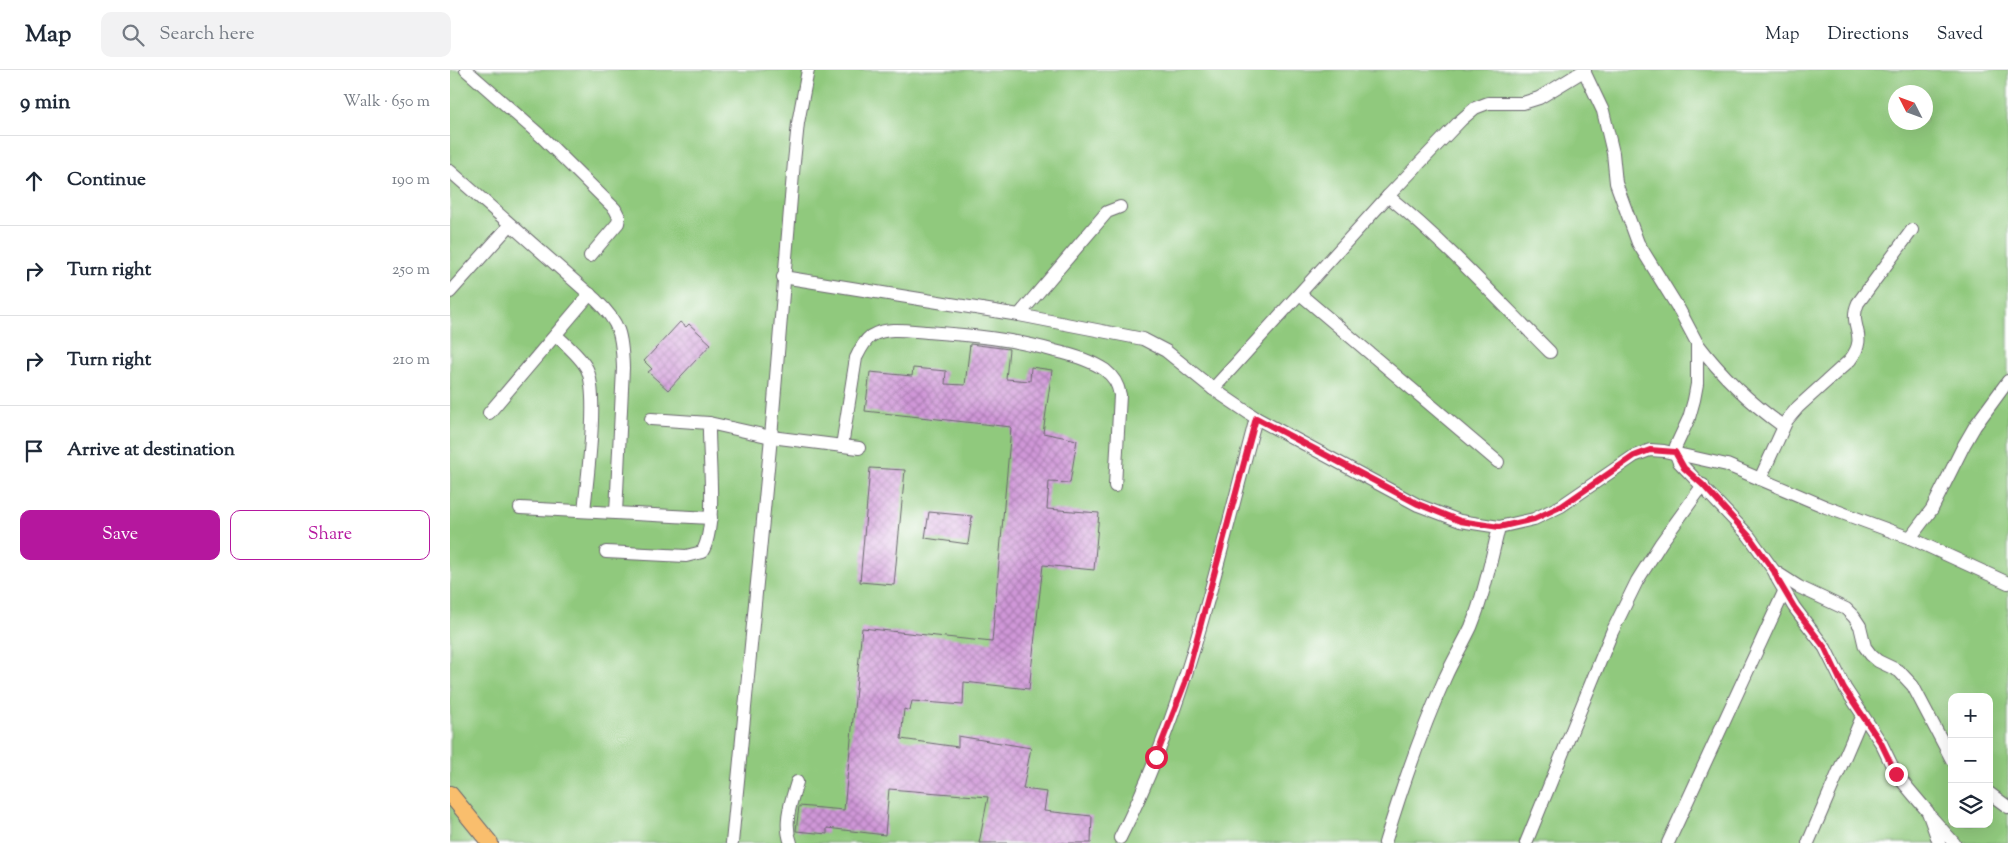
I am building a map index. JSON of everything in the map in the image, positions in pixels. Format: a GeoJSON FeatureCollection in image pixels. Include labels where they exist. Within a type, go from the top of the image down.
{"type":"FeatureCollection","features":[{"type":"Feature","properties":{"kind":"main road"},"geometry":{"type":"LineString","coordinates":[[450,794],[490,843]]}},
{"type":"Feature","properties":{"kind":"street"},"geometry":{"type":"LineString","coordinates":[[466,70],[541,136],[615,209],[619,217],[618,223],[590,256]]}},
{"type":"Feature","properties":{"kind":"street"},"geometry":{"type":"LineString","coordinates":[[732,843],[771,437],[783,277],[798,123],[808,70]]}},
{"type":"Feature","properties":{"kind":"street"},"geometry":{"type":"LineString","coordinates":[[1213,389],[1388,196],[1461,120],[1475,108],[1488,103],[1523,103],[1539,98],[1585,70],[1603,111],[1613,153],[1616,183],[1638,242],[1697,343],[1726,379],[1760,409],[1783,426]]}},
{"type":"Feature","properties":{"kind":"street"},"geometry":{"type":"LineString","coordinates":[[450,171],[590,294],[611,314],[618,327],[622,344],[616,513]]}},
{"type":"Feature","properties":{"kind":"street"},"geometry":{"type":"LineString","coordinates":[[1388,196],[1412,215],[1550,352]]}},
{"type":"Feature","properties":{"kind":"street"},"geometry":{"type":"LineString","coordinates":[[1019,315],[1107,212],[1120,207]]}},
{"type":"Feature","properties":{"kind":"street"},"geometry":{"type":"LineString","coordinates":[[450,292],[510,225]]}},
{"type":"Feature","properties":{"kind":"street"},"geometry":{"type":"LineString","coordinates":[[1760,479],[1783,426],[1798,407],[1827,382],[1857,351],[1859,334],[1854,312],[1858,303],[1912,230]]}},
{"type":"Feature","properties":{"kind":"street"},"geometry":{"type":"LineString","coordinates":[[783,277],[1019,315],[1143,339],[1166,351],[1213,389],[1256,418],[1418,504],[1460,521],[1499,527],[1534,519],[1562,506],[1634,456],[1650,450],[1675,452],[1728,466],[1826,507],[1910,538],[2008,583]]}},
{"type":"Feature","properties":{"kind":"street"},"geometry":{"type":"LineString","coordinates":[[489,413],[590,294]]}},
{"type":"Feature","properties":{"kind":"street"},"geometry":{"type":"LineString","coordinates":[[1300,294],[1498,462]]}},
{"type":"Feature","properties":{"kind":"street"},"geometry":{"type":"LineString","coordinates":[[842,446],[856,358],[862,345],[871,336],[894,330],[980,335],[1026,342],[1081,358],[1105,370],[1113,377],[1118,384],[1120,395],[1116,486]]}},
{"type":"Feature","properties":{"kind":"street"},"geometry":{"type":"LineString","coordinates":[[556,334],[582,362],[588,371],[591,382],[592,410],[584,511]]}},
{"type":"Feature","properties":{"kind":"street"},"geometry":{"type":"LineString","coordinates":[[1697,343],[1697,384],[1694,400],[1675,452],[1684,468],[1703,485],[1749,536],[1774,571],[1784,592],[1825,648],[1844,688],[1881,743],[1896,774],[1954,843]]}},
{"type":"Feature","properties":{"kind":"street"},"geometry":{"type":"LineString","coordinates":[[1910,538],[1932,509],[1968,438],[2008,381]]}},
{"type":"Feature","properties":{"kind":"street"},"geometry":{"type":"LineString","coordinates":[[1120,838],[1134,811],[1185,683],[1256,418]]}},
{"type":"Feature","properties":{"kind":"street"},"geometry":{"type":"LineString","coordinates":[[651,419],[710,423],[771,437],[859,448]]}},
{"type":"Feature","properties":{"kind":"street"},"geometry":{"type":"LineString","coordinates":[[606,552],[686,556],[702,552],[706,546],[711,518],[710,423]]}},
{"type":"Feature","properties":{"kind":"street"},"geometry":{"type":"LineString","coordinates":[[1526,843],[1612,632],[1637,581],[1661,543],[1703,485]]}},
{"type":"Feature","properties":{"kind":"street"},"geometry":{"type":"LineString","coordinates":[[520,508],[711,518]]}},
{"type":"Feature","properties":{"kind":"street"},"geometry":{"type":"LineString","coordinates":[[1385,843],[1402,786],[1419,740],[1446,676],[1471,626],[1485,583],[1499,527]]}},
{"type":"Feature","properties":{"kind":"street"},"geometry":{"type":"LineString","coordinates":[[1774,571],[1800,588],[1846,609],[1854,617],[1860,626],[1870,655],[1899,671],[1913,686],[1948,752]]}},
{"type":"Feature","properties":{"kind":"street"},"geometry":{"type":"LineString","coordinates":[[1668,843],[1784,592]]}},
{"type":"Feature","properties":{"kind":"street"},"geometry":{"type":"LineString","coordinates":[[1808,843],[1862,717]]}},
{"type":"Feature","properties":{"kind":"street"},"geometry":{"type":"LineString","coordinates":[[791,843],[787,822],[797,782]]}},
{"type":"Feature","properties":{"kind":"street"},"geometry":{"type":"LineString","coordinates":[[1993,795],[2008,807]]}},
{"type":"Feature","properties":{"kind":"street"},"geometry":{"type":"LineString","coordinates":[[1928,812],[1938,843]]}},
{"type":"Feature","properties":{"kind":"green space"},"geometry":{"type":"Polygon","coordinates":[[[450,70],[2008,70],[2008,843],[450,843],[450,70]]]}},
{"type":"Feature","properties":{"kind":"building"},"geometry":{"type":"Polygon","coordinates":[[[680,322],[686,327],[689,324],[711,344],[668,390],[648,372],[652,369],[644,361],[680,322]]]}},
{"type":"Feature","properties":{"kind":"building"},"geometry":{"type":"Polygon","coordinates":[[[970,344],[1009,349],[1006,379],[1030,381],[1031,367],[1052,370],[1043,433],[1077,440],[1070,483],[1049,482],[1047,509],[1099,513],[1094,570],[1043,565],[1029,689],[964,682],[963,705],[912,701],[910,711],[904,709],[901,739],[958,747],[958,736],[1031,748],[1023,789],[1047,792],[1044,811],[1092,816],[1091,843],[979,843],[988,797],[889,789],[885,835],[827,828],[827,834],[796,831],[799,806],[844,810],[862,628],[992,642],[1011,427],[865,411],[870,372],[912,376],[913,368],[946,371],[945,384],[965,385],[970,344]]]}},
{"type":"Feature","properties":{"kind":"building"},"geometry":{"type":"Polygon","coordinates":[[[870,468],[905,470],[894,585],[860,582],[870,468]]]}},
{"type":"Feature","properties":{"kind":"building"},"geometry":{"type":"Polygon","coordinates":[[[929,512],[972,516],[968,544],[925,538],[929,512]]]}},
{"type":"Feature","properties":{"kind":"route"},"geometry":{"type":"LineString","coordinates":[[1156,757],[1185,683],[1256,418],[1418,504],[1460,521],[1499,527],[1534,519],[1562,506],[1634,456],[1650,450],[1675,452],[1684,468],[1703,485],[1749,536],[1774,571],[1784,592],[1825,648],[1844,688],[1881,743],[1896,774]]}}]}
